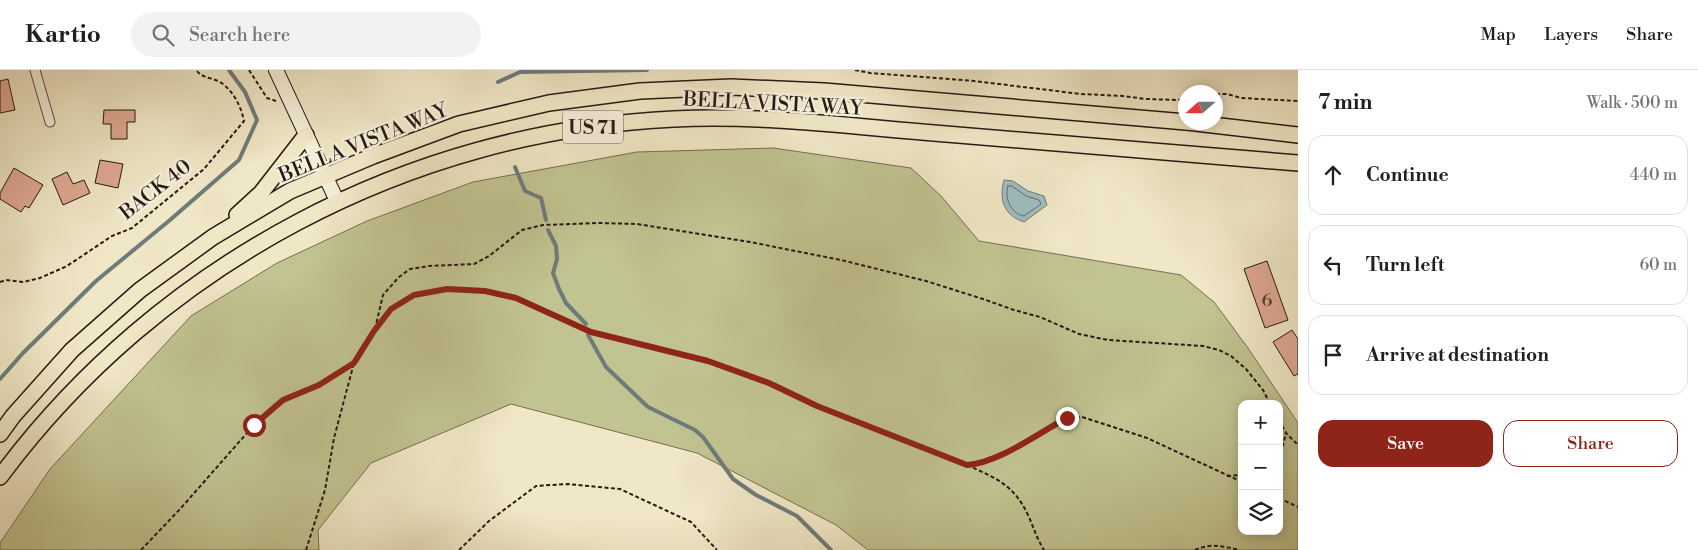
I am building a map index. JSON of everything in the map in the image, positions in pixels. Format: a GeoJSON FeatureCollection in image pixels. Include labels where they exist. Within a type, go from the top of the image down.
{"type":"FeatureCollection","features":[{"type":"Feature","properties":{"kind":"main road","name":"BELLA VISTA WAY"},"geometry":{"type":"LineString","coordinates":[[0,434],[72,350],[140,290],[213,237],[290,191],[325,175],[458,124],[549,104],[640,91],[731,87],[824,91],[1178,121]]}},
{"type":"Feature","properties":{"kind":"main road","name":"BELLA VISTA WAY"},"geometry":{"type":"LineString","coordinates":[[0,477],[19,452],[95,369],[139,328],[210,273],[287,227],[337,201],[390,178],[454,156],[541,135],[609,124],[675,118],[765,119],[1298,163]]}},
{"type":"Feature","properties":{"kind":"main road","name":"BELLA VISTA WAY"},"geometry":{"type":"LineString","coordinates":[[1223,126],[1298,135]]}},
{"type":"Feature","properties":{"kind":"main road"},"geometry":{"type":"LineString","coordinates":[[213,237],[261,193],[306,135]]}},
{"type":"Feature","properties":{"kind":"street"},"geometry":{"type":"LineString","coordinates":[[35,70],[50,122]]}},
{"type":"Feature","properties":{"kind":"street"},"geometry":{"type":"LineString","coordinates":[[276,70],[337,201]]}},
{"type":"Feature","properties":{"kind":"path","name":"BACK 40"},"geometry":{"type":"LineString","coordinates":[[0,282],[6,280],[23,282],[40,278],[67,266],[112,236],[132,228],[204,169],[244,121],[242,110],[237,100],[220,82],[200,76],[196,70]]}},
{"type":"Feature","properties":{"kind":"path"},"geometry":{"type":"LineString","coordinates":[[855,70],[1081,94],[1178,100]]}},
{"type":"Feature","properties":{"kind":"path"},"geometry":{"type":"LineString","coordinates":[[1223,94],[1242,98],[1298,101]]}},
{"type":"Feature","properties":{"kind":"path"},"geometry":{"type":"LineString","coordinates":[[374,331],[383,295],[398,277],[410,269],[429,266],[474,264],[489,256],[522,230],[543,225],[637,224],[804,253],[926,281],[1040,317],[1079,334],[1108,340],[1203,346],[1219,350],[1232,356],[1246,369],[1263,390],[1268,400]]}},
{"type":"Feature","properties":{"kind":"path"},"geometry":{"type":"LineString","coordinates":[[306,550],[325,490],[334,438],[354,363],[374,331],[391,309],[414,295],[447,289],[485,291],[516,298],[591,332],[708,361],[769,383],[817,406],[967,465],[998,479],[1017,495],[1028,515],[1035,536],[1044,550]]}},
{"type":"Feature","properties":{"kind":"path"},"geometry":{"type":"LineString","coordinates":[[141,550],[181,508],[254,425],[283,400],[319,385],[354,363]]}},
{"type":"Feature","properties":{"kind":"path"},"geometry":{"type":"LineString","coordinates":[[967,465],[979,464],[994,459],[1067,418],[1082,417],[1147,438],[1238,480]]}},
{"type":"Feature","properties":{"kind":"path"},"geometry":{"type":"LineString","coordinates":[[1283,427],[1298,445]]}},
{"type":"Feature","properties":{"kind":"path"},"geometry":{"type":"LineString","coordinates":[[1283,445],[1286,432]]}},
{"type":"Feature","properties":{"kind":"path"},"geometry":{"type":"LineString","coordinates":[[1226,476],[1238,475]]}},
{"type":"Feature","properties":{"kind":"path"},"geometry":{"type":"LineString","coordinates":[[459,550],[489,521],[536,486],[568,484],[620,488],[691,522],[717,550]]}},
{"type":"Feature","properties":{"kind":"path"},"geometry":{"type":"LineString","coordinates":[[1283,500],[1298,507]]}},
{"type":"Feature","properties":{"kind":"path"},"geometry":{"type":"LineString","coordinates":[[1195,550],[1202,546],[1219,545],[1238,550]]}},
{"type":"Feature","properties":{"kind":"green space"},"geometry":{"type":"Polygon","coordinates":[[[773,148],[911,168],[941,196],[979,241],[1181,275],[1214,302],[1283,400],[1238,400],[1238,535],[1283,535],[1283,400],[1298,423],[1298,550],[868,550],[836,525],[697,453],[511,404],[371,463],[318,530],[319,550],[0,550],[0,543],[50,469],[191,316],[277,263],[367,221],[473,182],[637,152],[773,148]]]}},
{"type":"Feature","properties":{"kind":"water"},"geometry":{"type":"Polygon","coordinates":[[[1004,180],[1013,181],[1028,191],[1044,196],[1047,205],[1024,222],[1017,219],[1004,206],[1002,194],[1004,180]]]}},
{"type":"Feature","properties":{"kind":"building"},"geometry":{"type":"Polygon","coordinates":[[[8,79],[15,110],[0,113],[0,81],[8,79]]]}},
{"type":"Feature","properties":{"kind":"building"},"geometry":{"type":"Polygon","coordinates":[[[104,110],[135,110],[135,122],[127,122],[127,139],[111,139],[111,124],[103,124],[104,110]]]}},
{"type":"Feature","properties":{"kind":"building"},"geometry":{"type":"Polygon","coordinates":[[[100,160],[123,164],[118,188],[95,183],[100,160]]]}},
{"type":"Feature","properties":{"kind":"building"},"geometry":{"type":"Polygon","coordinates":[[[14,168],[43,185],[29,208],[25,206],[21,212],[0,199],[0,193],[14,168]]]}},
{"type":"Feature","properties":{"kind":"building"},"geometry":{"type":"Polygon","coordinates":[[[67,172],[73,184],[84,180],[90,193],[63,205],[52,179],[67,172]]]}},
{"type":"Feature","properties":{"kind":"building"},"geometry":{"type":"Polygon","coordinates":[[[1267,261],[1288,320],[1265,328],[1244,269],[1267,261]]]}},
{"type":"Feature","properties":{"kind":"building"},"geometry":{"type":"Polygon","coordinates":[[[1292,330],[1298,339],[1298,374],[1294,376],[1273,342],[1292,330]]]}},
{"type":"Feature","properties":{"kind":"waterway"},"geometry":{"type":"LineString","coordinates":[[0,379],[23,353],[96,281],[239,160],[257,120],[245,92],[229,70]]}},
{"type":"Feature","properties":{"kind":"waterway"},"geometry":{"type":"LineString","coordinates":[[498,82],[520,72],[647,70]]}},
{"type":"Feature","properties":{"kind":"waterway"},"geometry":{"type":"LineString","coordinates":[[515,167],[525,191],[541,198],[546,220]]}},
{"type":"Feature","properties":{"kind":"waterway"},"geometry":{"type":"LineString","coordinates":[[548,230],[556,246],[557,259],[553,273],[559,289],[566,303],[586,324]]}},
{"type":"Feature","properties":{"kind":"waterway"},"geometry":{"type":"LineString","coordinates":[[588,335],[606,367],[648,407],[695,430],[703,437],[733,479],[756,495],[797,516],[831,550]]}},
{"type":"Feature","properties":{"kind":"route"},"geometry":{"type":"LineString","coordinates":[[254,425],[283,400],[319,385],[354,363],[374,331],[391,309],[414,295],[447,289],[485,291],[516,298],[591,332],[708,361],[769,383],[817,406],[967,465],[979,464],[994,459],[1067,418]]}}]}
